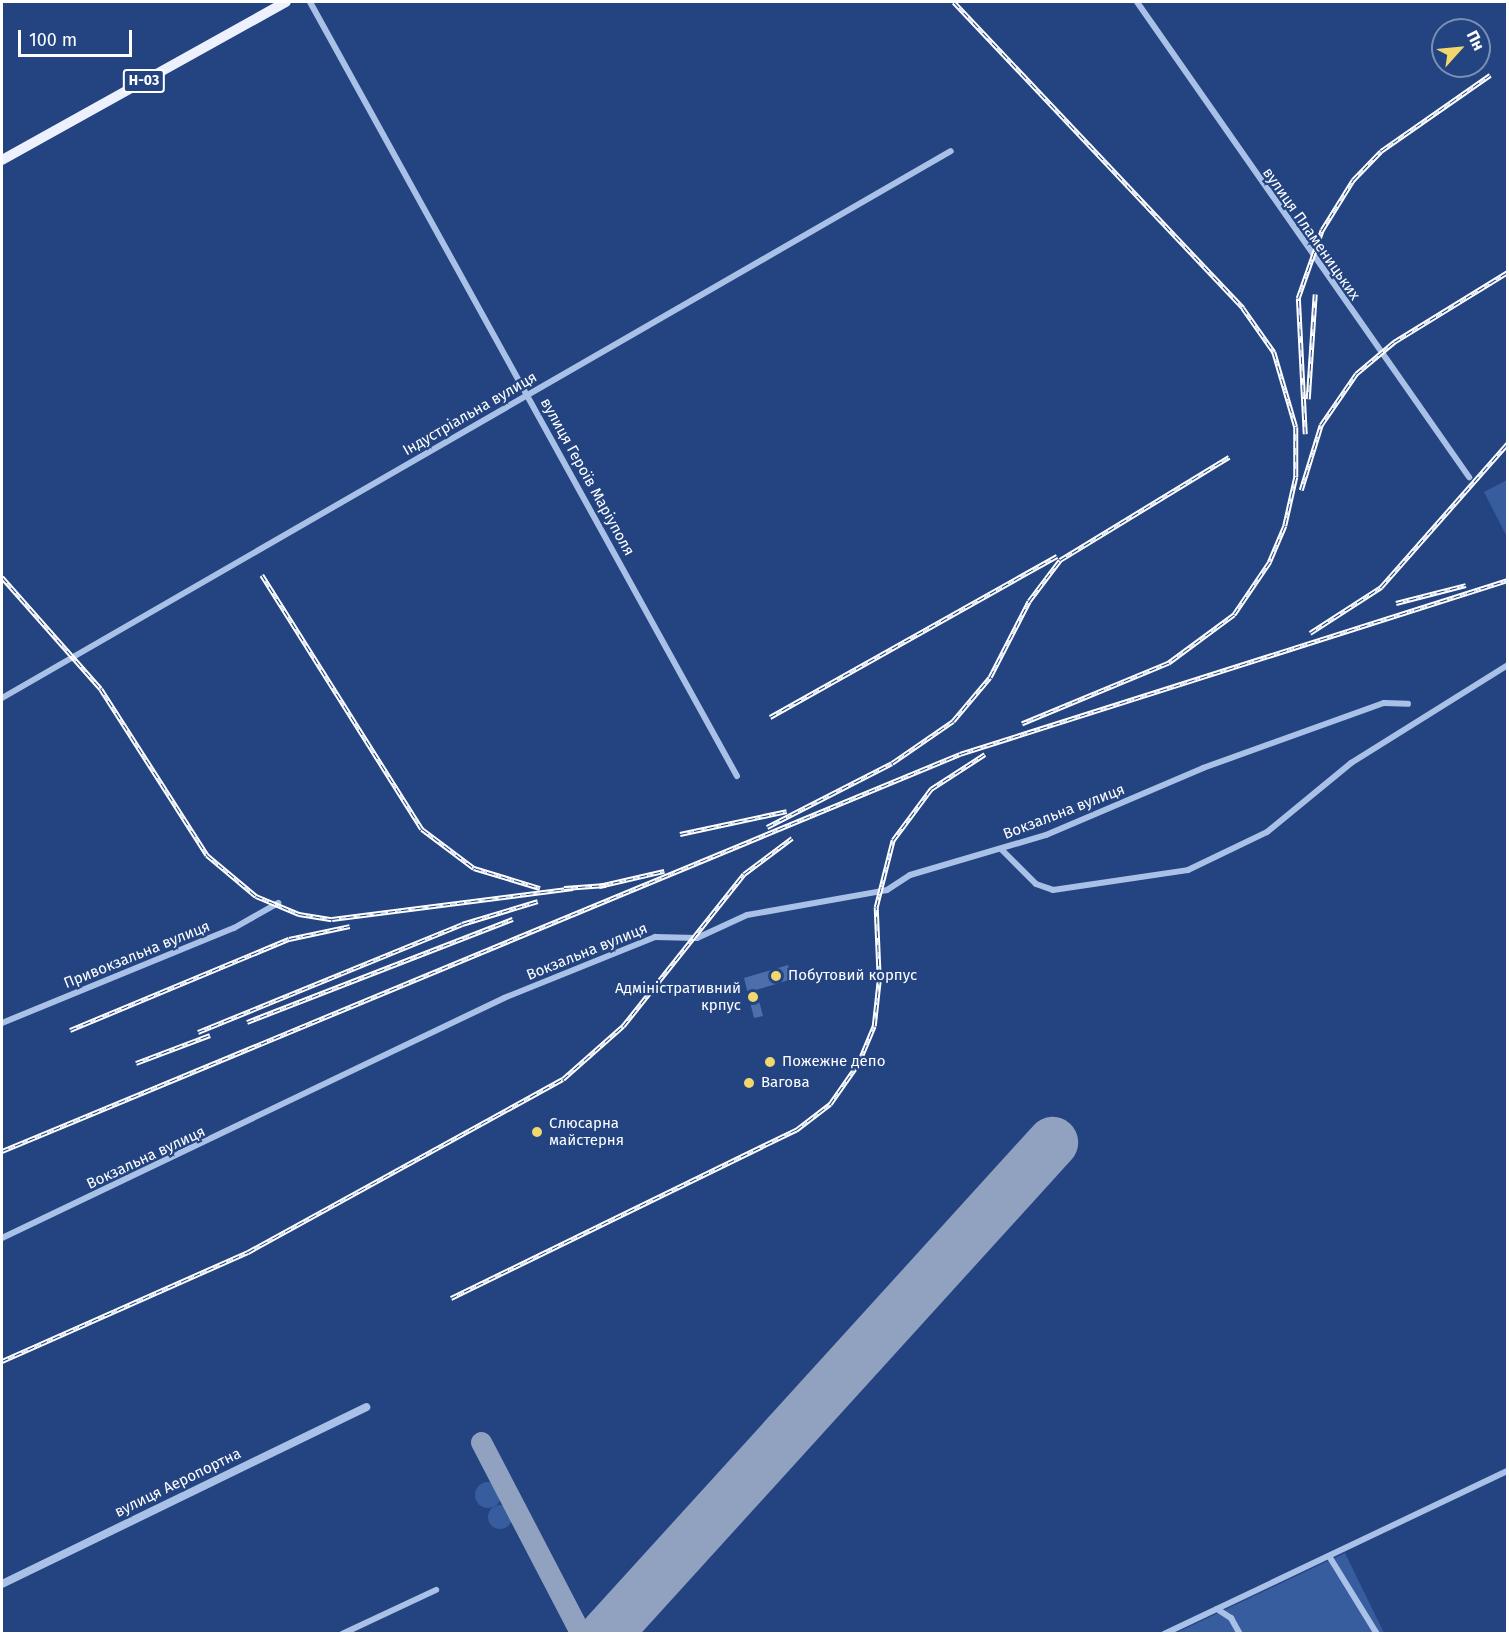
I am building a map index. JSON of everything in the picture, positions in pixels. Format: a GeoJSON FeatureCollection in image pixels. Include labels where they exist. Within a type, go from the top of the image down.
{"type":"FeatureCollection","features":[{"type":"Feature","properties":{"kind":"main road","name":"Н-03"},"geometry":{"type":"LineString","coordinates":[[2,160],[286,2]]}},
{"type":"Feature","properties":{"kind":"street","name":"вулиця Героїв Маріуполя"},"geometry":{"type":"LineString","coordinates":[[310,2],[737,776]]}},
{"type":"Feature","properties":{"kind":"street","name":"вулиця Пламеницьких"},"geometry":{"type":"LineString","coordinates":[[1137,2],[1469,477]]}},
{"type":"Feature","properties":{"kind":"street","name":"Індустріальна вулиця"},"geometry":{"type":"LineString","coordinates":[[2,698],[951,151]]}},
{"type":"Feature","properties":{"kind":"street"},"geometry":{"type":"LineString","coordinates":[[1001,849],[1036,884],[1053,890],[1188,870],[1267,832],[1351,764],[1508,665]]}},
{"type":"Feature","properties":{"kind":"street","name":"Вокзальна вулиця"},"geometry":{"type":"LineString","coordinates":[[2,1238],[504,998],[655,937],[697,938],[747,915],[887,890],[910,875],[1001,849],[1203,768],[1384,704],[1408,704]]}},
{"type":"Feature","properties":{"kind":"street","name":"Привокзальна вулиця"},"geometry":{"type":"LineString","coordinates":[[2,1023],[234,928],[278,903]]}},
{"type":"Feature","properties":{"kind":"street","name":"вулиця Аеропортна"},"geometry":{"type":"LineString","coordinates":[[2,1584],[366,1407]]}},
{"type":"Feature","properties":{"kind":"street"},"geometry":{"type":"LineString","coordinates":[[1164,1634],[1508,1471]]}},
{"type":"Feature","properties":{"kind":"street"},"geometry":{"type":"LineString","coordinates":[[1329,1556],[1377,1634]]}},
{"type":"Feature","properties":{"kind":"street"},"geometry":{"type":"LineString","coordinates":[[342,1634],[436,1590]]}},
{"type":"Feature","properties":{"kind":"street"},"geometry":{"type":"LineString","coordinates":[[1217,1609],[1231,1617],[1239,1634]]}},
{"type":"Feature","properties":{"kind":"shaded area"},"geometry":{"type":"Polygon","coordinates":[[[1507,480],[1507,537],[1484,492],[1507,480]]]}},
{"type":"Feature","properties":{"kind":"shaded area"},"geometry":{"type":"Polygon","coordinates":[[[488,1482],[497,1486],[501,1495],[497,1504],[488,1508],[479,1504],[475,1495],[479,1486],[488,1482]]]}},
{"type":"Feature","properties":{"kind":"shaded area"},"geometry":{"type":"Polygon","coordinates":[[[500,1505],[505,1506],[511,1512],[511,1522],[505,1528],[500,1529],[495,1528],[489,1522],[488,1517],[489,1512],[495,1506],[500,1505]]]}},
{"type":"Feature","properties":{"kind":"shaded area"},"geometry":{"type":"Polygon","coordinates":[[[1345,1553],[1384,1633],[1174,1634],[1345,1553]]]}},
{"type":"Feature","properties":{"kind":"building"},"geometry":{"type":"Polygon","coordinates":[[[788,965],[792,979],[756,990],[763,1016],[754,1018],[744,978],[788,965]]]}},
{"type":"Feature","properties":{"kind":"taxiway"},"geometry":{"type":"LineString","coordinates":[[481,1442],[581,1634]]}},
{"type":"Feature","properties":{"kind":"runway"},"geometry":{"type":"LineString","coordinates":[[605,1634],[1052,1142]]}},
{"type":"Feature","properties":{"kind":"railway"},"geometry":{"type":"LineString","coordinates":[[954,2],[1243,308],[1274,352],[1296,427],[1296,477],[1285,526],[1270,562],[1234,615],[1169,663],[1022,724]]}},
{"type":"Feature","properties":{"kind":"railway"},"geometry":{"type":"LineString","coordinates":[[1305,434],[1298,298],[1322,230],[1353,180],[1381,151],[1486,78]]}},
{"type":"Feature","properties":{"kind":"railway"},"geometry":{"type":"LineString","coordinates":[[1301,490],[1321,425],[1356,374],[1394,342],[1508,272]]}},
{"type":"Feature","properties":{"kind":"railway"},"geometry":{"type":"LineString","coordinates":[[1308,399],[1315,294]]}},
{"type":"Feature","properties":{"kind":"railway"},"geometry":{"type":"LineString","coordinates":[[1310,633],[1381,587],[1508,443]]}},
{"type":"Feature","properties":{"kind":"railway"},"geometry":{"type":"LineString","coordinates":[[767,827],[892,763],[953,721],[990,677],[1029,601],[1060,560],[1229,457]]}},
{"type":"Feature","properties":{"kind":"railway"},"geometry":{"type":"LineString","coordinates":[[770,717],[1057,556]]}},
{"type":"Feature","properties":{"kind":"railway"},"geometry":{"type":"LineString","coordinates":[[262,575],[422,829],[474,868],[540,888]]}},
{"type":"Feature","properties":{"kind":"railway"},"geometry":{"type":"LineString","coordinates":[[2,577],[101,689],[207,855],[256,896],[299,914],[332,919],[573,888]]}},
{"type":"Feature","properties":{"kind":"railway"},"geometry":{"type":"LineString","coordinates":[[2,1151],[960,754],[1508,580]]}},
{"type":"Feature","properties":{"kind":"railway"},"geometry":{"type":"LineString","coordinates":[[1396,603],[1466,585]]}},
{"type":"Feature","properties":{"kind":"railway"},"geometry":{"type":"LineString","coordinates":[[451,1298],[796,1130],[830,1104],[858,1064],[874,1026],[879,980],[876,907],[893,840],[931,789],[985,754]]}},
{"type":"Feature","properties":{"kind":"railway"},"geometry":{"type":"LineString","coordinates":[[680,834],[787,811]]}},
{"type":"Feature","properties":{"kind":"railway"},"geometry":{"type":"LineString","coordinates":[[2,1361],[248,1252],[563,1079],[623,1026],[744,874],[792,838]]}},
{"type":"Feature","properties":{"kind":"railway"},"geometry":{"type":"LineString","coordinates":[[599,886],[664,871]]}},
{"type":"Feature","properties":{"kind":"railway"},"geometry":{"type":"LineString","coordinates":[[564,888],[606,885]]}},
{"type":"Feature","properties":{"kind":"railway"},"geometry":{"type":"LineString","coordinates":[[198,1032],[462,924],[538,901]]}},
{"type":"Feature","properties":{"kind":"railway"},"geometry":{"type":"LineString","coordinates":[[247,1022],[513,919]]}},
{"type":"Feature","properties":{"kind":"railway"},"geometry":{"type":"LineString","coordinates":[[70,1030],[289,939],[350,926]]}},
{"type":"Feature","properties":{"kind":"railway"},"geometry":{"type":"LineString","coordinates":[[136,1063],[210,1035]]}},
{"type":"Feature","properties":{"kind":"place","name":"Побутовий корпус"},"geometry":{"type":"Point","coordinates":[776,976]}},
{"type":"Feature","properties":{"kind":"place","name":"Адміністративний крпус"},"geometry":{"type":"Point","coordinates":[753,997]}},
{"type":"Feature","properties":{"kind":"place","name":"Пожежне депо"},"geometry":{"type":"Point","coordinates":[770,1062]}},
{"type":"Feature","properties":{"kind":"place","name":"Вагова"},"geometry":{"type":"Point","coordinates":[749,1083]}},
{"type":"Feature","properties":{"kind":"place","name":"Слюсарна майстерня"},"geometry":{"type":"Point","coordinates":[537,1132]}}]}
